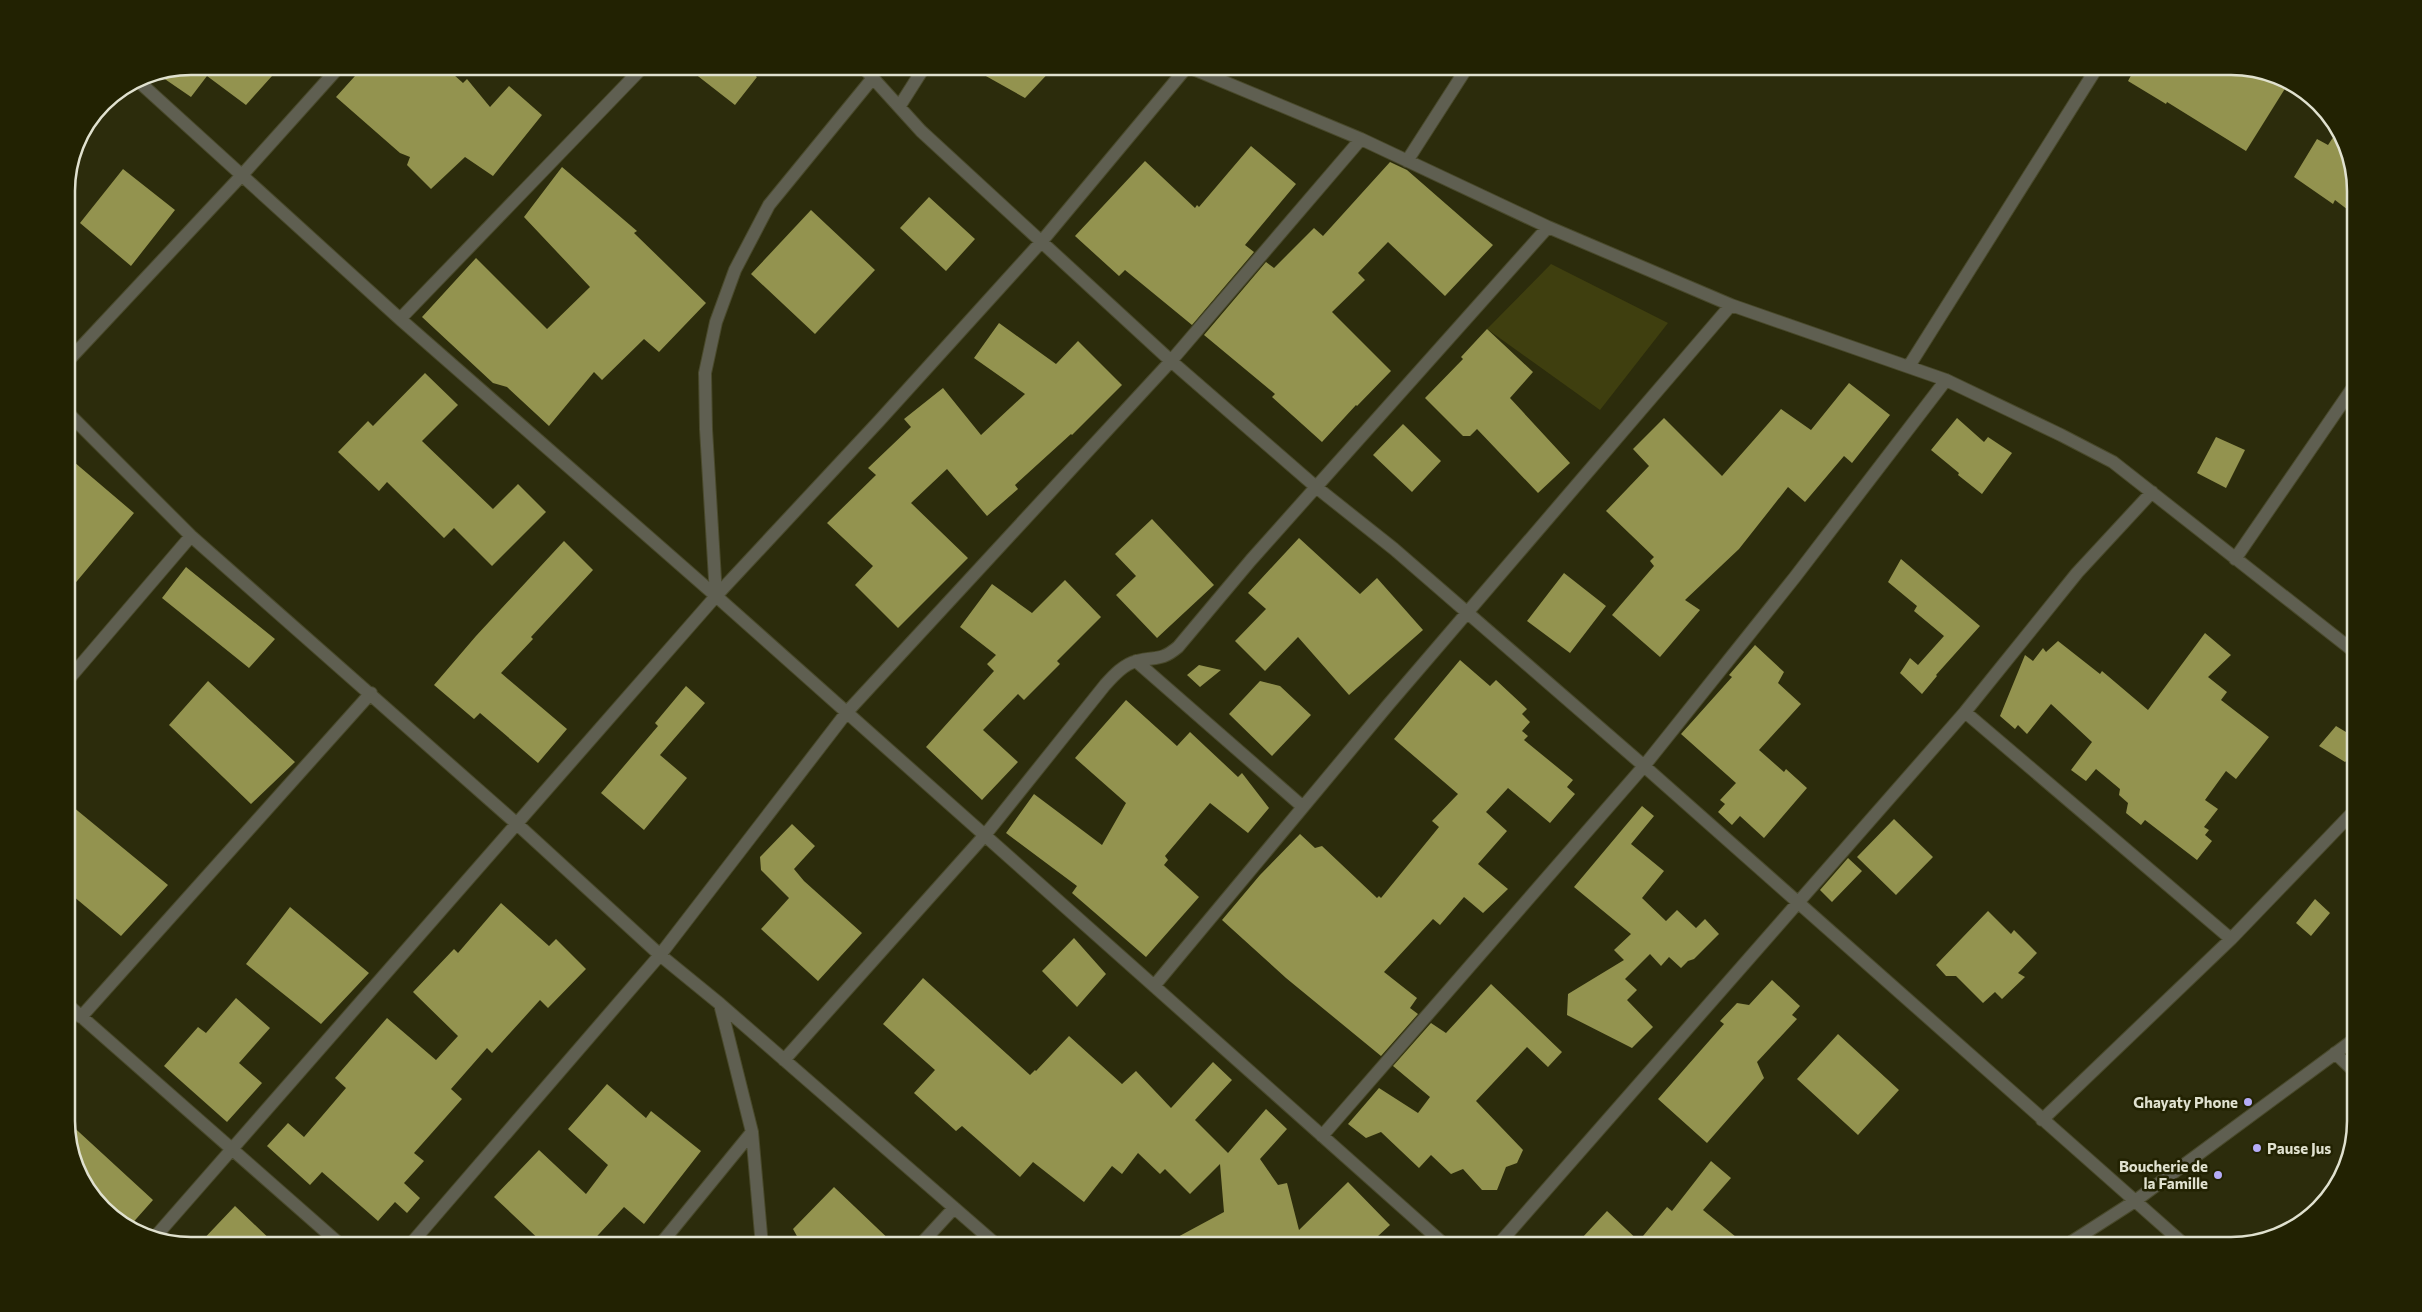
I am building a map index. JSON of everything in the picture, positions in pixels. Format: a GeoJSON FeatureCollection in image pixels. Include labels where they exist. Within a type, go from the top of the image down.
{"type":"FeatureCollection","features":[{"type":"Feature","properties":{"kind":"street"},"geometry":{"type":"LineString","coordinates":[[75,352],[243,174],[332,75]]}},
{"type":"Feature","properties":{"kind":"street"},"geometry":{"type":"LineString","coordinates":[[400,319],[635,75]]}},
{"type":"Feature","properties":{"kind":"street"},"geometry":{"type":"LineString","coordinates":[[869,75],[921,131],[1171,361],[1316,487],[1467,612],[1644,766],[2176,1237]]}},
{"type":"Feature","properties":{"kind":"street"},"geometry":{"type":"LineString","coordinates":[[899,107],[919,75]]}},
{"type":"Feature","properties":{"kind":"street"},"geometry":{"type":"LineString","coordinates":[[159,1232],[716,596],[879,421],[1042,241],[1180,75]]}},
{"type":"Feature","properties":{"kind":"street"},"geometry":{"type":"LineString","coordinates":[[1206,75],[1361,139],[1548,227],[1731,305],[1946,380],[2113,462],[2347,646]]}},
{"type":"Feature","properties":{"kind":"street"},"geometry":{"type":"LineString","coordinates":[[1407,161],[1462,75]]}},
{"type":"Feature","properties":{"kind":"street"},"geometry":{"type":"LineString","coordinates":[[1909,366],[2092,75]]}},
{"type":"Feature","properties":{"kind":"street"},"geometry":{"type":"LineString","coordinates":[[716,596],[706,430],[705,373],[716,322],[735,270],[769,205],[872,79]]}},
{"type":"Feature","properties":{"kind":"street"},"geometry":{"type":"LineString","coordinates":[[143,86],[243,174],[400,319],[847,712],[1436,1237]]}},
{"type":"Feature","properties":{"kind":"street"},"geometry":{"type":"LineString","coordinates":[[417,1237],[660,955],[847,712],[1171,361],[1361,139]]}},
{"type":"Feature","properties":{"kind":"street"},"geometry":{"type":"LineString","coordinates":[[784,1060],[985,835],[1105,685],[1118,671],[1136,661],[1166,657],[1178,647],[1316,487],[1548,227]]}},
{"type":"Feature","properties":{"kind":"street"},"geometry":{"type":"LineString","coordinates":[[1154,986],[1467,612],[1731,305]]}},
{"type":"Feature","properties":{"kind":"street"},"geometry":{"type":"LineString","coordinates":[[1322,1136],[1644,766],[1795,577],[1946,380]]}},
{"type":"Feature","properties":{"kind":"street"},"geometry":{"type":"LineString","coordinates":[[2235,559],[2347,395]]}},
{"type":"Feature","properties":{"kind":"street"},"geometry":{"type":"LineString","coordinates":[[75,421],[191,536],[517,824],[660,955],[720,1004],[988,1237]]}},
{"type":"Feature","properties":{"kind":"street"},"geometry":{"type":"LineString","coordinates":[[1505,1237],[1965,712],[2077,573],[2152,492]]}},
{"type":"Feature","properties":{"kind":"street"},"geometry":{"type":"LineString","coordinates":[[75,671],[191,536]]}},
{"type":"Feature","properties":{"kind":"street"},"geometry":{"type":"LineString","coordinates":[[1136,661],[1302,807]]}},
{"type":"Feature","properties":{"kind":"street"},"geometry":{"type":"LineString","coordinates":[[81,1017],[371,694]]}},
{"type":"Feature","properties":{"kind":"street"},"geometry":{"type":"LineString","coordinates":[[1965,712],[2231,939]]}},
{"type":"Feature","properties":{"kind":"street"},"geometry":{"type":"LineString","coordinates":[[2042,1120],[2231,939],[2347,818]]}},
{"type":"Feature","properties":{"kind":"street"},"geometry":{"type":"LineString","coordinates":[[720,1004],[752,1132],[761,1237]]}},
{"type":"Feature","properties":{"kind":"street"},"geometry":{"type":"LineString","coordinates":[[75,1012],[332,1237]]}},
{"type":"Feature","properties":{"kind":"street"},"geometry":{"type":"LineString","coordinates":[[2079,1237],[2135,1201],[2347,1044]]}},
{"type":"Feature","properties":{"kind":"street"},"geometry":{"type":"LineString","coordinates":[[2334,1053],[2347,1064]]}},
{"type":"Feature","properties":{"kind":"street"},"geometry":{"type":"LineString","coordinates":[[666,1237],[752,1132]]}},
{"type":"Feature","properties":{"kind":"street"},"geometry":{"type":"LineString","coordinates":[[927,1237],[954,1208]]}},
{"type":"Feature","properties":{"kind":"shaded area"},"geometry":{"type":"Polygon","coordinates":[[[1551,264],[1668,323],[1600,410],[1487,329],[1551,264]]]}},
{"type":"Feature","properties":{"kind":"building"},"geometry":{"type":"Polygon","coordinates":[[[191,75],[273,75],[246,105],[207,76],[191,97],[164,78],[191,75]]]}},
{"type":"Feature","properties":{"kind":"building"},"geometry":{"type":"Polygon","coordinates":[[[356,75],[454,75],[463,83],[467,79],[490,107],[509,86],[542,115],[493,176],[465,157],[431,189],[407,165],[410,157],[400,153],[336,97],[356,75]]]}},
{"type":"Feature","properties":{"kind":"building"},"geometry":{"type":"Polygon","coordinates":[[[697,75],[754,75],[757,77],[735,105],[697,75]]]}},
{"type":"Feature","properties":{"kind":"building"},"geometry":{"type":"Polygon","coordinates":[[[984,75],[1047,75],[1025,98],[984,75]]]}},
{"type":"Feature","properties":{"kind":"building"},"geometry":{"type":"Polygon","coordinates":[[[2131,75],[2231,75],[2253,77],[2285,89],[2246,151],[2167,102],[2166,104],[2128,81],[2131,75]]]}},
{"type":"Feature","properties":{"kind":"building"},"geometry":{"type":"Polygon","coordinates":[[[2333,137],[2341,154],[2347,184],[2347,209],[2335,200],[2333,204],[2294,177],[2317,139],[2328,145],[2333,137]]]}},
{"type":"Feature","properties":{"kind":"building"},"geometry":{"type":"Polygon","coordinates":[[[1251,146],[1296,184],[1245,245],[1254,252],[1192,325],[1125,270],[1119,276],[1075,236],[1145,161],[1195,208],[1197,205],[1199,207],[1251,146]]]}},
{"type":"Feature","properties":{"kind":"building"},"geometry":{"type":"Polygon","coordinates":[[[1390,162],[1407,170],[1493,245],[1445,296],[1388,242],[1358,273],[1365,280],[1332,312],[1391,371],[1322,442],[1272,397],[1275,394],[1204,335],[1266,262],[1274,268],[1314,228],[1323,236],[1390,162]]]}},
{"type":"Feature","properties":{"kind":"building"},"geometry":{"type":"Polygon","coordinates":[[[562,167],[637,231],[634,233],[706,303],[659,352],[644,339],[602,380],[594,372],[549,426],[507,387],[493,383],[422,317],[476,258],[547,329],[590,287],[524,217],[562,167]]]}},
{"type":"Feature","properties":{"kind":"building"},"geometry":{"type":"Polygon","coordinates":[[[123,169],[175,210],[131,266],[80,223],[123,169]]]}},
{"type":"Feature","properties":{"kind":"building"},"geometry":{"type":"Polygon","coordinates":[[[929,197],[975,239],[946,271],[900,228],[929,197]]]}},
{"type":"Feature","properties":{"kind":"building"},"geometry":{"type":"Polygon","coordinates":[[[811,210],[875,270],[815,334],[751,274],[811,210]]]}},
{"type":"Feature","properties":{"kind":"building"},"geometry":{"type":"Polygon","coordinates":[[[999,323],[1056,364],[1078,341],[1122,385],[1072,435],[1015,485],[1018,489],[987,516],[947,469],[911,503],[968,558],[898,628],[855,585],[873,566],[827,523],[876,475],[868,468],[911,427],[904,419],[943,388],[981,435],[1025,394],[974,358],[999,323]]]}},
{"type":"Feature","properties":{"kind":"building"},"geometry":{"type":"Polygon","coordinates":[[[1487,329],[1533,372],[1510,398],[1570,463],[1538,493],[1477,429],[1470,436],[1463,436],[1425,398],[1463,359],[1461,357],[1487,329]]]}},
{"type":"Feature","properties":{"kind":"building"},"geometry":{"type":"Polygon","coordinates":[[[425,373],[458,405],[422,441],[493,509],[518,484],[546,512],[492,566],[454,528],[444,538],[387,482],[379,491],[338,452],[368,421],[373,426],[425,373]]]}},
{"type":"Feature","properties":{"kind":"building"},"geometry":{"type":"Polygon","coordinates":[[[1849,383],[1890,415],[1852,463],[1844,456],[1805,502],[1788,487],[1739,549],[1685,600],[1700,610],[1660,657],[1612,615],[1654,566],[1650,561],[1654,557],[1606,511],[1649,466],[1633,449],[1664,418],[1722,476],[1781,409],[1811,430],[1849,383]]]}},
{"type":"Feature","properties":{"kind":"building"},"geometry":{"type":"Polygon","coordinates":[[[1957,418],[1984,442],[1988,437],[2012,453],[1982,494],[1931,450],[1957,418]]]}},
{"type":"Feature","properties":{"kind":"building"},"geometry":{"type":"Polygon","coordinates":[[[1403,424],[1441,461],[1412,492],[1373,455],[1403,424]]]}},
{"type":"Feature","properties":{"kind":"building"},"geometry":{"type":"Polygon","coordinates":[[[2216,437],[2245,450],[2226,488],[2197,473],[2216,437]]]}},
{"type":"Feature","properties":{"kind":"building"},"geometry":{"type":"Polygon","coordinates":[[[75,463],[134,513],[75,583],[75,463]]]}},
{"type":"Feature","properties":{"kind":"building"},"geometry":{"type":"Polygon","coordinates":[[[1152,519],[1214,585],[1157,638],[1116,595],[1136,576],[1115,554],[1152,519]]]}},
{"type":"Feature","properties":{"kind":"building"},"geometry":{"type":"Polygon","coordinates":[[[1299,538],[1360,594],[1377,578],[1423,630],[1349,695],[1298,637],[1265,671],[1235,641],[1266,609],[1248,593],[1299,538]]]}},
{"type":"Feature","properties":{"kind":"building"},"geometry":{"type":"Polygon","coordinates":[[[564,541],[593,570],[531,637],[533,639],[501,673],[567,729],[538,763],[480,713],[474,719],[434,685],[476,636],[564,541]]]}},
{"type":"Feature","properties":{"kind":"building"},"geometry":{"type":"Polygon","coordinates":[[[1901,559],[1980,626],[1936,675],[1922,694],[1900,673],[1910,658],[1918,665],[1944,636],[1914,611],[1917,606],[1888,582],[1901,559]]]}},
{"type":"Feature","properties":{"kind":"building"},"geometry":{"type":"Polygon","coordinates":[[[186,567],[275,639],[249,668],[162,598],[186,567]]]}},
{"type":"Feature","properties":{"kind":"building"},"geometry":{"type":"Polygon","coordinates":[[[1564,573],[1606,606],[1570,653],[1527,621],[1564,573]]]}},
{"type":"Feature","properties":{"kind":"building"},"geometry":{"type":"Polygon","coordinates":[[[1065,580],[1101,617],[1057,661],[1060,664],[1024,700],[1018,694],[983,730],[1018,762],[982,800],[926,747],[994,671],[987,664],[996,655],[960,627],[992,584],[1032,613],[1065,580]]]}},
{"type":"Feature","properties":{"kind":"building"},"geometry":{"type":"Polygon","coordinates":[[[2205,633],[2231,655],[2208,677],[2227,692],[2221,700],[2269,737],[2236,779],[2226,771],[2205,800],[2218,809],[2204,827],[2209,830],[2205,835],[2212,841],[2197,860],[2145,820],[2141,825],[2126,813],[2128,803],[2119,795],[2120,789],[2096,769],[2086,781],[2071,770],[2092,742],[2051,704],[2027,734],[2018,725],[2015,729],[2000,716],[2025,655],[2033,661],[2043,648],[2046,652],[2058,641],[2100,674],[2102,671],[2148,710],[2205,633]]]}},
{"type":"Feature","properties":{"kind":"building"},"geometry":{"type":"Polygon","coordinates":[[[1755,645],[1784,672],[1778,683],[1801,704],[1759,750],[1784,772],[1786,769],[1807,788],[1764,838],[1740,816],[1732,825],[1718,812],[1725,804],[1720,800],[1736,783],[1681,734],[1732,677],[1729,675],[1755,645]]]}},
{"type":"Feature","properties":{"kind":"building"},"geometry":{"type":"Polygon","coordinates":[[[1460,660],[1490,686],[1496,680],[1527,709],[1522,714],[1530,722],[1522,731],[1528,736],[1524,740],[1573,780],[1567,787],[1575,794],[1550,823],[1508,788],[1486,812],[1507,831],[1478,864],[1508,889],[1483,913],[1464,897],[1440,925],[1433,919],[1384,972],[1417,998],[1410,1008],[1418,1014],[1381,1056],[1286,978],[1222,920],[1260,875],[1300,834],[1315,848],[1322,846],[1377,898],[1379,896],[1381,898],[1439,827],[1432,821],[1458,794],[1394,739],[1460,660]]]}},
{"type":"Feature","properties":{"kind":"building"},"geometry":{"type":"Polygon","coordinates":[[[1199,665],[1221,670],[1200,687],[1187,675],[1199,665]]]}},
{"type":"Feature","properties":{"kind":"building"},"geometry":{"type":"Polygon","coordinates":[[[208,681],[295,762],[251,804],[169,725],[208,681]]]}},
{"type":"Feature","properties":{"kind":"building"},"geometry":{"type":"Polygon","coordinates":[[[1260,681],[1280,686],[1311,715],[1272,756],[1229,714],[1260,681]]]}},
{"type":"Feature","properties":{"kind":"building"},"geometry":{"type":"Polygon","coordinates":[[[686,686],[705,703],[660,755],[687,778],[644,830],[601,793],[658,726],[655,723],[686,686]]]}},
{"type":"Feature","properties":{"kind":"building"},"geometry":{"type":"Polygon","coordinates":[[[1126,700],[1177,746],[1190,732],[1238,777],[1242,773],[1269,808],[1248,833],[1210,803],[1165,856],[1168,860],[1164,865],[1199,897],[1146,957],[1072,893],[1077,886],[1006,833],[1034,794],[1102,845],[1126,803],[1075,758],[1126,700]]]}},
{"type":"Feature","properties":{"kind":"building"},"geometry":{"type":"Polygon","coordinates":[[[2336,726],[2347,733],[2347,760],[2345,762],[2319,746],[2336,726]]]}},
{"type":"Feature","properties":{"kind":"building"},"geometry":{"type":"Polygon","coordinates":[[[1642,806],[1654,816],[1631,844],[1664,871],[1642,898],[1666,921],[1677,910],[1696,928],[1705,919],[1719,934],[1694,959],[1688,961],[1681,968],[1669,957],[1661,966],[1650,954],[1625,979],[1637,990],[1627,1000],[1653,1027],[1632,1048],[1567,1015],[1568,994],[1624,960],[1614,950],[1631,934],[1574,887],[1642,806]]]}},
{"type":"Feature","properties":{"kind":"building"},"geometry":{"type":"Polygon","coordinates":[[[75,809],[168,885],[121,936],[75,898],[75,809]]]}},
{"type":"Feature","properties":{"kind":"building"},"geometry":{"type":"Polygon","coordinates":[[[1894,819],[1933,857],[1896,895],[1857,857],[1894,819]]]}},
{"type":"Feature","properties":{"kind":"building"},"geometry":{"type":"Polygon","coordinates":[[[792,824],[815,846],[794,869],[804,881],[862,933],[818,981],[761,929],[789,898],[761,870],[760,857],[792,824]]]}},
{"type":"Feature","properties":{"kind":"building"},"geometry":{"type":"Polygon","coordinates":[[[1848,858],[1862,871],[1832,902],[1820,890],[1848,858]]]}},
{"type":"Feature","properties":{"kind":"building"},"geometry":{"type":"Polygon","coordinates":[[[2315,899],[2330,913],[2311,936],[2296,923],[2315,899]]]}},
{"type":"Feature","properties":{"kind":"building"},"geometry":{"type":"Polygon","coordinates":[[[501,903],[549,946],[556,939],[586,969],[548,1008],[540,1000],[492,1053],[487,1048],[451,1089],[462,1099],[414,1153],[424,1161],[404,1183],[420,1198],[407,1213],[395,1202],[378,1221],[322,1172],[310,1185],[267,1146],[288,1123],[304,1137],[346,1088],[335,1078],[387,1018],[436,1060],[458,1036],[413,992],[454,949],[458,953],[501,903]]]}},
{"type":"Feature","properties":{"kind":"building"},"geometry":{"type":"Polygon","coordinates":[[[290,907],[369,973],[321,1024],[246,964],[290,907]]]}},
{"type":"Feature","properties":{"kind":"building"},"geometry":{"type":"Polygon","coordinates":[[[1988,911],[2011,934],[2014,930],[2037,953],[2018,973],[2025,977],[2002,999],[1995,992],[1983,1003],[1956,976],[1946,976],[1936,965],[1988,911]]]}},
{"type":"Feature","properties":{"kind":"building"},"geometry":{"type":"Polygon","coordinates":[[[1074,938],[1106,974],[1077,1007],[1042,971],[1074,938]]]}},
{"type":"Feature","properties":{"kind":"building"},"geometry":{"type":"Polygon","coordinates":[[[923,978],[1030,1075],[1069,1036],[1122,1084],[1136,1071],[1171,1108],[1213,1062],[1232,1080],[1195,1120],[1228,1153],[1266,1109],[1287,1129],[1260,1159],[1278,1185],[1287,1183],[1299,1230],[1348,1182],[1390,1225],[1377,1237],[1178,1237],[1224,1212],[1220,1164],[1190,1194],[1165,1169],[1160,1174],[1138,1153],[1122,1174],[1112,1166],[1084,1202],[1033,1162],[1020,1177],[962,1126],[956,1131],[914,1093],[935,1070],[883,1024],[923,978]]]}},
{"type":"Feature","properties":{"kind":"building"},"geometry":{"type":"Polygon","coordinates":[[[1772,980],[1800,1006],[1792,1015],[1797,1019],[1757,1062],[1764,1078],[1707,1143],[1658,1099],[1724,1024],[1720,1021],[1737,1003],[1749,1005],[1772,980]]]}},
{"type":"Feature","properties":{"kind":"building"},"geometry":{"type":"Polygon","coordinates":[[[1491,984],[1562,1052],[1548,1067],[1527,1047],[1476,1101],[1523,1150],[1517,1163],[1506,1167],[1497,1190],[1482,1190],[1463,1169],[1451,1174],[1431,1155],[1419,1168],[1381,1132],[1366,1138],[1348,1124],[1379,1088],[1418,1113],[1430,1097],[1393,1066],[1431,1023],[1446,1033],[1491,984]]]}},
{"type":"Feature","properties":{"kind":"building"},"geometry":{"type":"Polygon","coordinates":[[[236,998],[270,1028],[239,1063],[262,1083],[227,1122],[164,1066],[198,1027],[206,1033],[236,998]]]}},
{"type":"Feature","properties":{"kind":"building"},"geometry":{"type":"Polygon","coordinates":[[[1838,1034],[1899,1090],[1858,1135],[1797,1079],[1838,1034]]]}},
{"type":"Feature","properties":{"kind":"building"},"geometry":{"type":"Polygon","coordinates":[[[607,1084],[646,1118],[651,1111],[701,1151],[644,1224],[624,1207],[596,1237],[536,1237],[494,1197],[539,1150],[586,1194],[608,1165],[568,1129],[607,1084]]]}},
{"type":"Feature","properties":{"kind":"building"},"geometry":{"type":"Polygon","coordinates":[[[75,1128],[153,1200],[134,1221],[115,1208],[104,1197],[87,1172],[81,1158],[75,1128]]]}},
{"type":"Feature","properties":{"kind":"building"},"geometry":{"type":"Polygon","coordinates":[[[1711,1161],[1731,1178],[1703,1210],[1736,1237],[1643,1236],[1667,1207],[1672,1211],[1711,1161]]]}},
{"type":"Feature","properties":{"kind":"building"},"geometry":{"type":"Polygon","coordinates":[[[834,1187],[887,1237],[797,1237],[793,1229],[834,1187]]]}},
{"type":"Feature","properties":{"kind":"building"},"geometry":{"type":"Polygon","coordinates":[[[235,1206],[268,1237],[206,1237],[235,1206]]]}},
{"type":"Feature","properties":{"kind":"building"},"geometry":{"type":"Polygon","coordinates":[[[1607,1211],[1634,1237],[1583,1237],[1607,1211]]]}},
{"type":"Feature","properties":{"kind":"place","name":"Ghayaty Phone"},"geometry":{"type":"Point","coordinates":[2248,1102]}},
{"type":"Feature","properties":{"kind":"place","name":"Pause Jus"},"geometry":{"type":"Point","coordinates":[2257,1148]}},
{"type":"Feature","properties":{"kind":"place","name":"Boucherie de la Famille"},"geometry":{"type":"Point","coordinates":[2218,1175]}}]}
